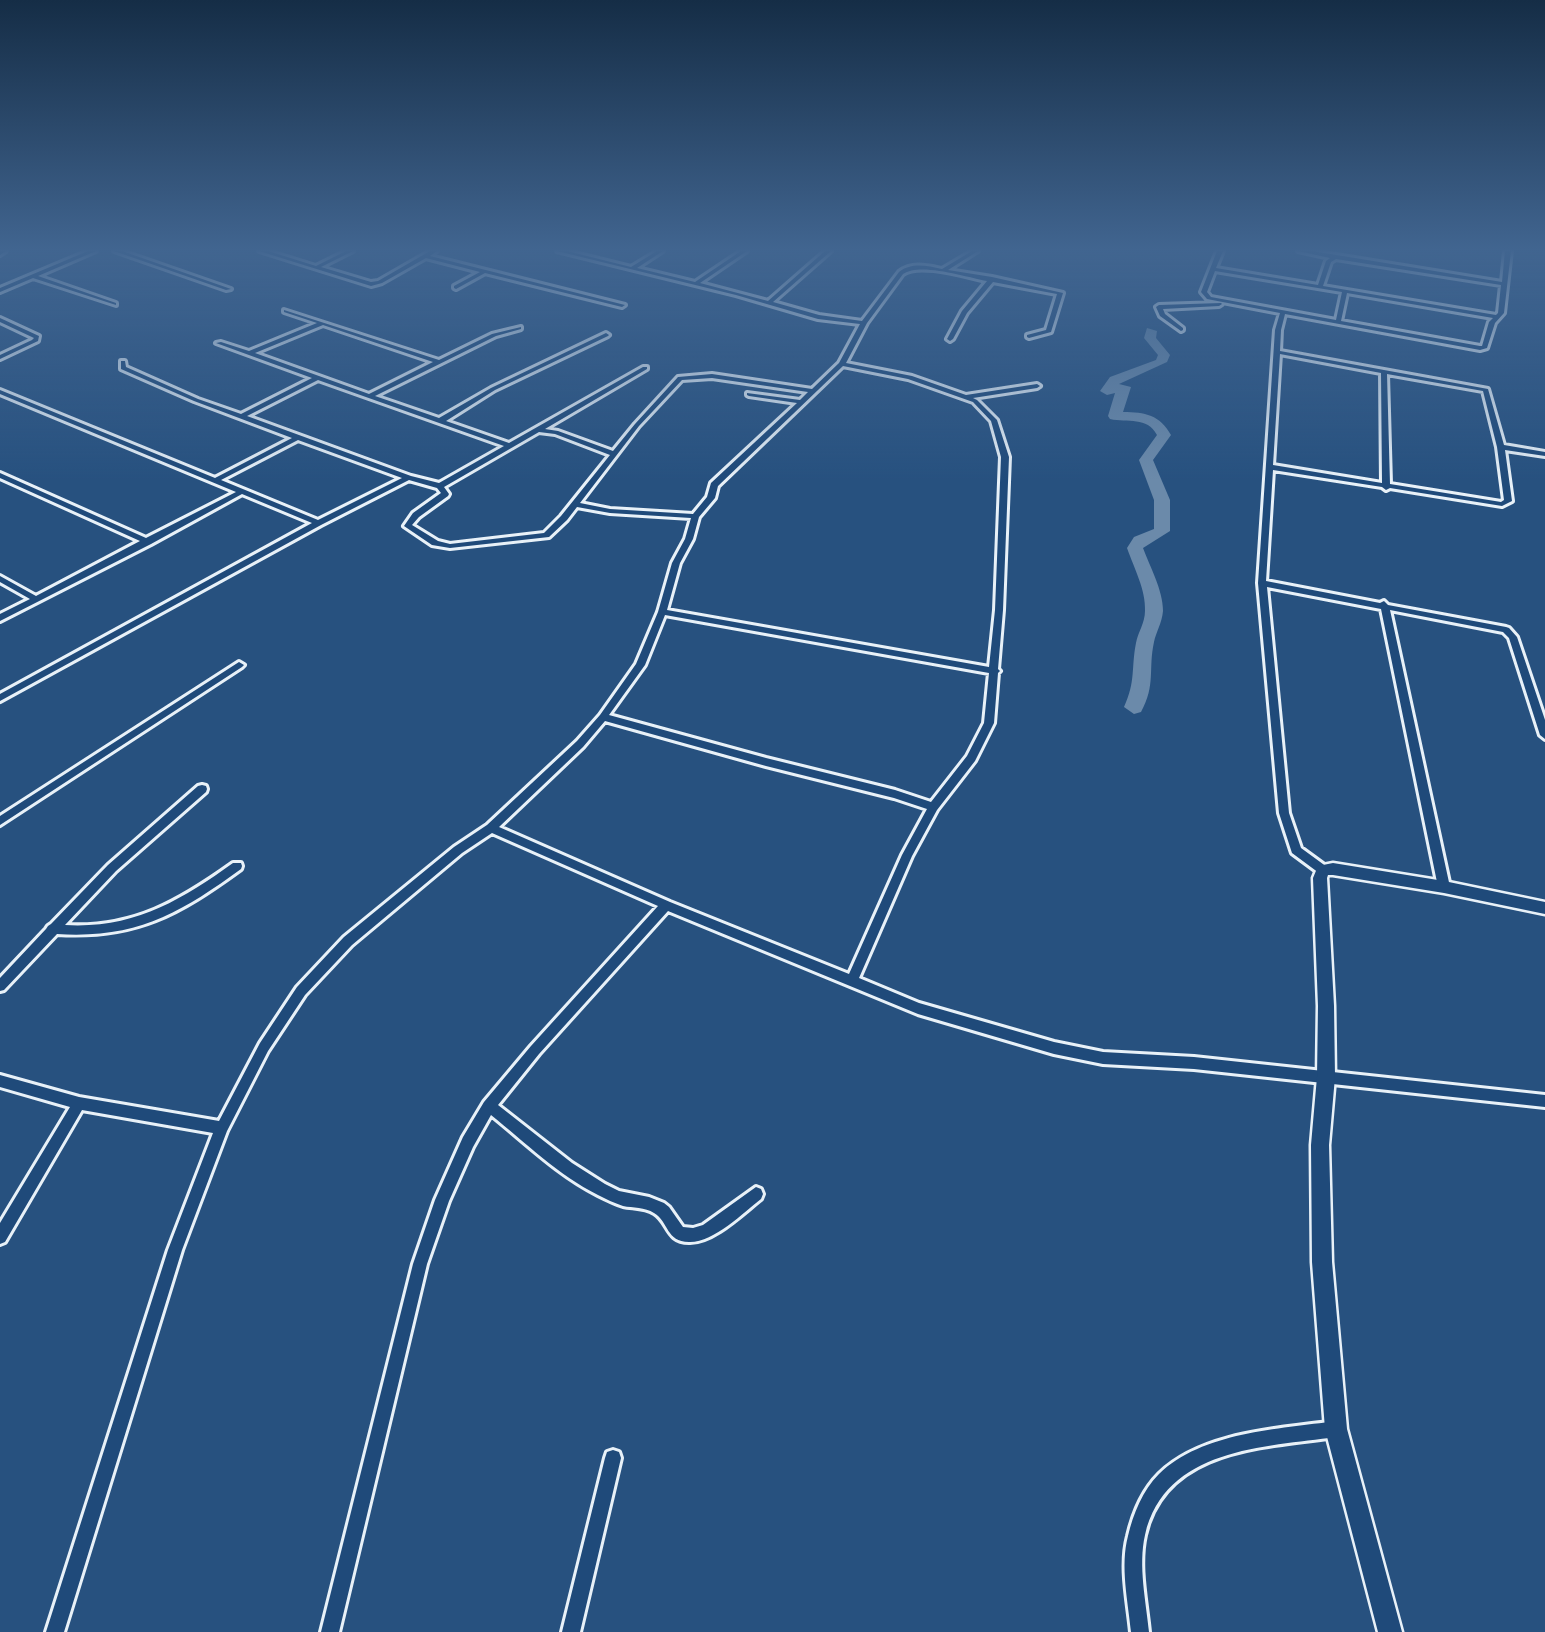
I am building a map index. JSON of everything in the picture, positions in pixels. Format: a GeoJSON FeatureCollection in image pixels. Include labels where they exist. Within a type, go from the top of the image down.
{"type":"FeatureCollection","features":[{"type":"Feature","properties":{"kind":"street"},"geometry":{"type":"LineString","coordinates":[[0,357],[35,341],[37,337],[16,327]]}},
{"type":"Feature","properties":{"kind":"street"},"geometry":{"type":"LineString","coordinates":[[250,354],[313,327]]}},
{"type":"Feature","properties":{"kind":"street"},"geometry":{"type":"LineString","coordinates":[[335,327],[439,362]]}},
{"type":"Feature","properties":{"kind":"street"},"geometry":{"type":"LineString","coordinates":[[54,1632],[175,1250],[222,1128],[264,1047],[301,991],[348,941],[385,909],[491,828],[571,753],[603,717],[640,665],[662,612],[676,563],[689,539],[695,516],[711,499],[714,485],[842,364],[862,327]]}},
{"type":"Feature","properties":{"kind":"street"},"geometry":{"type":"LineString","coordinates":[[950,339],[956,327]]}},
{"type":"Feature","properties":{"kind":"street"},"geometry":{"type":"LineString","coordinates":[[1029,336],[1049,331],[1050,327]]}},
{"type":"Feature","properties":{"kind":"street"},"geometry":{"type":"LineString","coordinates":[[1177,327],[1181,330]]}},
{"type":"Feature","properties":{"kind":"street"},"geometry":{"type":"LineString","coordinates":[[1279,327],[1262,583],[1284,813],[1296,850],[1323,870],[1444,887],[1545,908]]}},
{"type":"Feature","properties":{"kind":"street"},"geometry":{"type":"LineString","coordinates":[[1366,327],[1480,348],[1485,347],[1491,327]]}},
{"type":"Feature","properties":{"kind":"street"},"geometry":{"type":"LineString","coordinates":[[371,395],[494,335],[519,328]]}},
{"type":"Feature","properties":{"kind":"street"},"geometry":{"type":"LineString","coordinates":[[440,421],[493,389],[606,335]]}},
{"type":"Feature","properties":{"kind":"street"},"geometry":{"type":"LineString","coordinates":[[219,343],[508,445]]}},
{"type":"Feature","properties":{"kind":"street"},"geometry":{"type":"LineString","coordinates":[[1269,467],[1386,488],[1504,503],[1508,501],[1501,447],[1486,390],[1277,352]]}},
{"type":"Feature","properties":{"kind":"street"},"geometry":{"type":"LineString","coordinates":[[123,362],[123,368],[196,400],[244,415],[408,478],[440,486],[445,494],[412,519],[408,526],[435,543],[450,546],[546,535],[680,378],[712,376],[813,391]]}},
{"type":"Feature","properties":{"kind":"street"},"geometry":{"type":"LineString","coordinates":[[842,364],[910,377],[967,397],[993,420],[1005,457],[995,671],[989,723],[971,758],[933,807],[907,855],[852,981]]}},
{"type":"Feature","properties":{"kind":"street"},"geometry":{"type":"LineString","coordinates":[[440,486],[645,368]]}},
{"type":"Feature","properties":{"kind":"street"},"geometry":{"type":"LineString","coordinates":[[1384,371],[1386,488]]}},
{"type":"Feature","properties":{"kind":"street"},"geometry":{"type":"LineString","coordinates":[[244,415],[319,377]]}},
{"type":"Feature","properties":{"kind":"street"},"geometry":{"type":"LineString","coordinates":[[967,397],[1037,386]]}},
{"type":"Feature","properties":{"kind":"street"},"geometry":{"type":"LineString","coordinates":[[0,392],[318,523]]}},
{"type":"Feature","properties":{"kind":"street"},"geometry":{"type":"LineString","coordinates":[[749,394],[802,402]]}},
{"type":"Feature","properties":{"kind":"street"},"geometry":{"type":"LineString","coordinates":[[539,430],[556,432],[613,454]]}},
{"type":"Feature","properties":{"kind":"street"},"geometry":{"type":"LineString","coordinates":[[216,480],[299,437]]}},
{"type":"Feature","properties":{"kind":"street"},"geometry":{"type":"LineString","coordinates":[[1501,447],[1545,454]]}},
{"type":"Feature","properties":{"kind":"street"},"geometry":{"type":"LineString","coordinates":[[0,475],[148,542]]}},
{"type":"Feature","properties":{"kind":"street"},"geometry":{"type":"LineString","coordinates":[[0,698],[318,523],[408,478]]}},
{"type":"Feature","properties":{"kind":"street"},"geometry":{"type":"LineString","coordinates":[[0,618],[243,491]]}},
{"type":"Feature","properties":{"kind":"street"},"geometry":{"type":"LineString","coordinates":[[575,504],[610,511],[695,516]]}},
{"type":"Feature","properties":{"kind":"street"},"geometry":{"type":"LineString","coordinates":[[0,579],[36,599]]}},
{"type":"Feature","properties":{"kind":"street"},"geometry":{"type":"LineString","coordinates":[[1262,583],[1384,604],[1506,630],[1513,637],[1545,735]]}},
{"type":"Feature","properties":{"kind":"street"},"geometry":{"type":"LineString","coordinates":[[1384,604],[1444,887]]}},
{"type":"Feature","properties":{"kind":"street"},"geometry":{"type":"LineString","coordinates":[[662,612],[995,671]]}},
{"type":"Feature","properties":{"kind":"street"},"geometry":{"type":"LineString","coordinates":[[0,821],[239,665]]}},
{"type":"Feature","properties":{"kind":"street"},"geometry":{"type":"LineString","coordinates":[[603,717],[895,794],[933,807]]}},
{"type":"Feature","properties":{"kind":"street"},"geometry":{"type":"LineString","coordinates":[[0,986],[112,868],[202,789]]}},
{"type":"Feature","properties":{"kind":"street"},"geometry":{"type":"LineString","coordinates":[[491,828],[666,905],[918,1008],[1054,1048],[1104,1058],[1195,1063],[1545,1101]]}},
{"type":"Feature","properties":{"kind":"street"},"geometry":{"type":"LineString","coordinates":[[52,929],[101,930],[148,921],[182,905],[237,866]]}},
{"type":"Feature","properties":{"kind":"street"},"geometry":{"type":"LineString","coordinates":[[1323,870],[1320,878],[1326,1006],[1320,1145],[1322,1262],[1336,1429],[1390,1632]]}},
{"type":"Feature","properties":{"kind":"street"},"geometry":{"type":"LineString","coordinates":[[330,1632],[421,1264],[442,1200],[489,1106],[535,1050],[666,905]]}},
{"type":"Feature","properties":{"kind":"street"},"geometry":{"type":"LineString","coordinates":[[0,1081],[79,1103],[222,1128]]}},
{"type":"Feature","properties":{"kind":"street"},"geometry":{"type":"LineString","coordinates":[[0,1237],[79,1103]]}},
{"type":"Feature","properties":{"kind":"street"},"geometry":{"type":"LineString","coordinates":[[489,1106],[598,1186],[617,1197],[660,1208],[667,1214],[672,1230],[679,1234],[697,1235],[756,1194]]}},
{"type":"Feature","properties":{"kind":"street"},"geometry":{"type":"LineString","coordinates":[[1140,1632],[1135,1578],[1136,1538],[1143,1510],[1155,1488],[1186,1461],[1222,1447],[1336,1429]]}},
{"type":"Feature","properties":{"kind":"street"},"geometry":{"type":"LineString","coordinates":[[571,1632],[613,1458]]}},
{"type":"Feature","properties":{"kind":"waterway"},"geometry":{"type":"LineString","coordinates":[[1134,707],[1143,686],[1145,640],[1150,633],[1154,611],[1152,594],[1135,548],[1140,540],[1162,531],[1162,500],[1146,460],[1164,435],[1158,424],[1141,416],[1115,416],[1124,387],[1107,391],[1115,380],[1161,362],[1164,355],[1150,338],[1151,331]]}}]}
